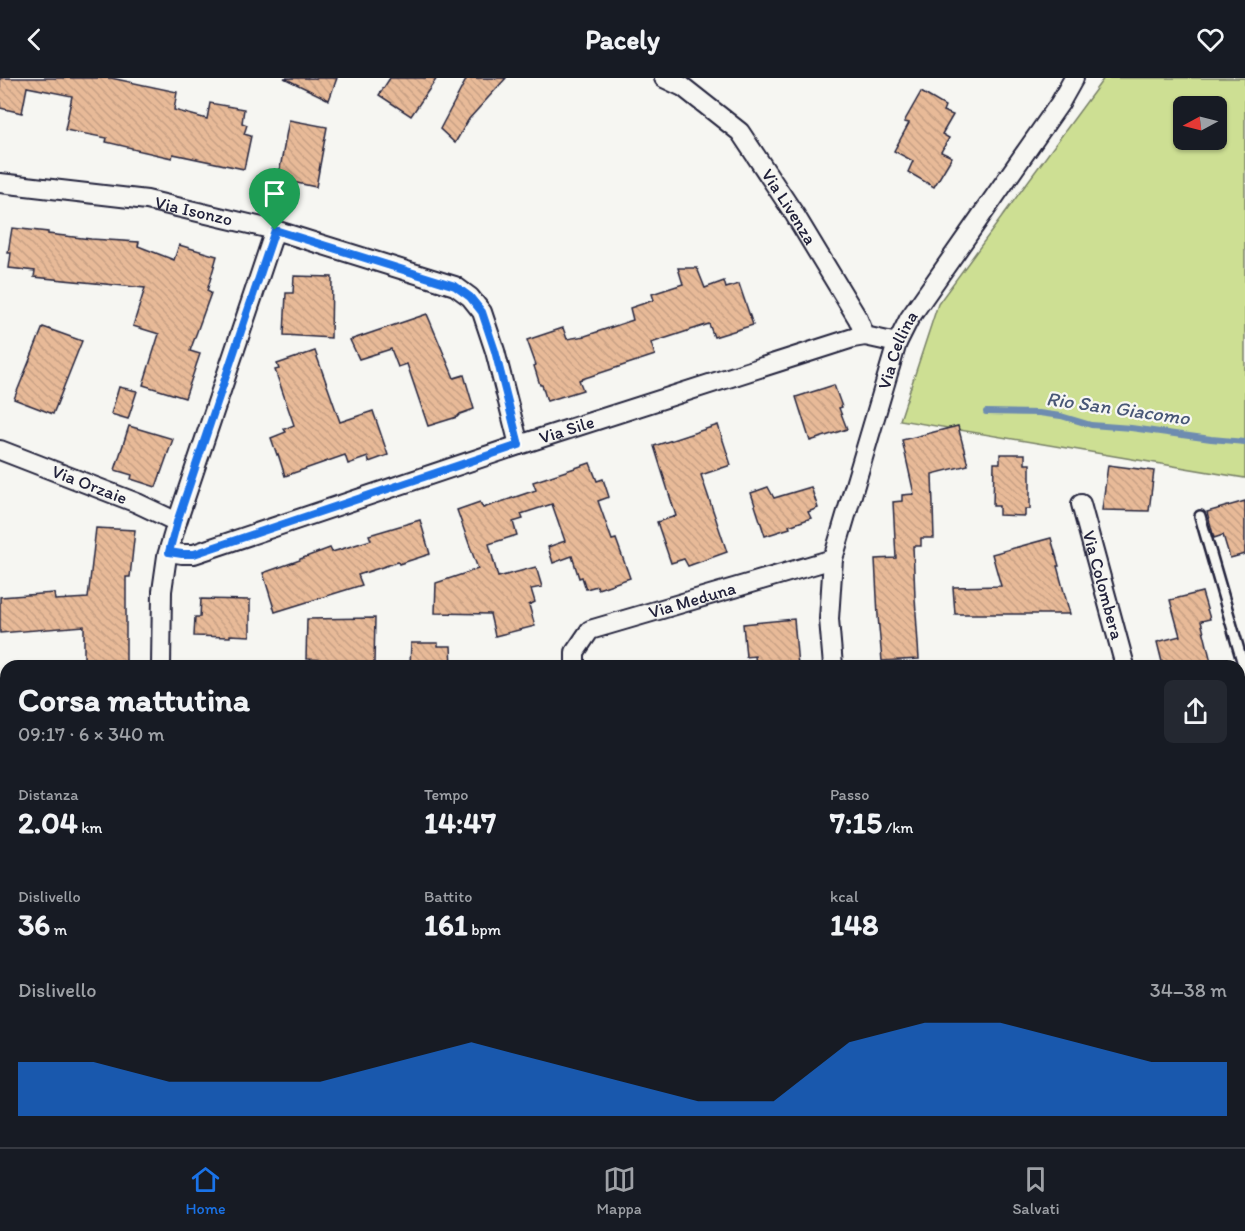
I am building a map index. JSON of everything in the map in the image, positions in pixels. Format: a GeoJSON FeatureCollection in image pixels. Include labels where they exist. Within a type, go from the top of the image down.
{"type":"FeatureCollection","features":[{"type":"Feature","properties":{"kind":"street","name":"Via Livenza"},"geometry":{"type":"LineString","coordinates":[[664,78],[683,87],[740,132],[795,215],[858,319],[865,336]]}},
{"type":"Feature","properties":{"kind":"street","name":"Via Cellina"},"geometry":{"type":"LineString","coordinates":[[832,660],[829,619],[832,559],[897,343],[909,319],[1060,102],[1074,78]]}},
{"type":"Feature","properties":{"kind":"street","name":"Via Isonzo"},"geometry":{"type":"LineString","coordinates":[[0,183],[147,200],[275,230],[455,286],[470,297],[482,312],[495,351],[519,445]]}},
{"type":"Feature","properties":{"kind":"street"},"geometry":{"type":"LineString","coordinates":[[161,660],[162,591],[169,552],[275,230]]}},
{"type":"Feature","properties":{"kind":"street"},"geometry":{"type":"LineString","coordinates":[[865,336],[897,343]]}},
{"type":"Feature","properties":{"kind":"street","name":"Via Sile"},"geometry":{"type":"LineString","coordinates":[[169,552],[194,554],[519,445],[865,336]]}},
{"type":"Feature","properties":{"kind":"street","name":"Via Orzaie"},"geometry":{"type":"LineString","coordinates":[[0,450],[137,503],[177,522]]}},
{"type":"Feature","properties":{"kind":"street","name":"Via Colombera"},"geometry":{"type":"LineString","coordinates":[[1082,504],[1123,660]]}},
{"type":"Feature","properties":{"kind":"street","name":"Via Meduna"},"geometry":{"type":"LineString","coordinates":[[575,660],[575,652],[590,630],[832,559]]}},
{"type":"Feature","properties":{"kind":"lane"},"geometry":{"type":"LineString","coordinates":[[1200,516],[1242,660]]}},
{"type":"Feature","properties":{"kind":"green space"},"geometry":{"type":"Polygon","coordinates":[[[1104,78],[1245,78],[1245,478],[900,420],[938,304],[1104,78]]]}},
{"type":"Feature","properties":{"kind":"building"},"geometry":{"type":"Polygon","coordinates":[[[0,78],[111,78],[177,92],[174,110],[207,119],[210,103],[244,109],[242,123],[247,125],[244,134],[251,136],[244,169],[173,154],[172,158],[106,142],[107,138],[65,130],[72,96],[27,87],[22,113],[0,108],[0,78]]]}},
{"type":"Feature","properties":{"kind":"building"},"geometry":{"type":"Polygon","coordinates":[[[284,78],[337,78],[329,100],[284,78]]]}},
{"type":"Feature","properties":{"kind":"building"},"geometry":{"type":"Polygon","coordinates":[[[390,78],[437,78],[411,116],[379,95],[390,78]]]}},
{"type":"Feature","properties":{"kind":"building"},"geometry":{"type":"Polygon","coordinates":[[[467,78],[506,78],[469,119],[455,143],[440,129],[467,78]]]}},
{"type":"Feature","properties":{"kind":"building"},"geometry":{"type":"Polygon","coordinates":[[[921,92],[945,106],[943,111],[953,115],[942,134],[949,138],[941,152],[952,157],[934,187],[908,172],[913,161],[894,151],[909,123],[904,122],[921,92]]]}},
{"type":"Feature","properties":{"kind":"building"},"geometry":{"type":"Polygon","coordinates":[[[289,120],[327,127],[316,187],[278,179],[289,120]]]}},
{"type":"Feature","properties":{"kind":"building"},"geometry":{"type":"Polygon","coordinates":[[[12,228],[91,239],[139,242],[138,246],[174,260],[179,245],[217,256],[207,291],[211,293],[190,351],[200,354],[185,398],[143,385],[159,334],[133,326],[145,288],[34,277],[35,271],[9,268],[11,253],[8,253],[12,228]]]}},
{"type":"Feature","properties":{"kind":"building"},"geometry":{"type":"Polygon","coordinates":[[[678,268],[697,268],[705,288],[724,281],[726,288],[739,284],[753,325],[714,337],[709,324],[651,343],[655,355],[579,380],[583,390],[547,401],[527,340],[563,328],[567,339],[585,336],[633,320],[630,308],[654,300],[652,294],[683,284],[678,268]]]}},
{"type":"Feature","properties":{"kind":"building"},"geometry":{"type":"Polygon","coordinates":[[[294,276],[332,277],[331,338],[284,335],[286,293],[293,293],[294,276]]]}},
{"type":"Feature","properties":{"kind":"building"},"geometry":{"type":"Polygon","coordinates":[[[427,314],[454,378],[464,375],[474,409],[428,426],[407,364],[398,367],[391,349],[359,359],[350,340],[427,314]]]}},
{"type":"Feature","properties":{"kind":"building"},"geometry":{"type":"Polygon","coordinates":[[[43,327],[82,341],[53,414],[14,399],[43,327]]]}},
{"type":"Feature","properties":{"kind":"building"},"geometry":{"type":"Polygon","coordinates":[[[315,351],[340,422],[373,411],[388,455],[369,462],[368,457],[348,464],[345,455],[285,476],[271,438],[286,432],[284,429],[294,425],[275,370],[279,369],[277,364],[315,351]]]}},
{"type":"Feature","properties":{"kind":"building"},"geometry":{"type":"Polygon","coordinates":[[[834,385],[847,429],[810,441],[796,397],[834,385]]]}},
{"type":"Feature","properties":{"kind":"building"},"geometry":{"type":"Polygon","coordinates":[[[119,387],[137,391],[128,419],[111,414],[119,387]]]}},
{"type":"Feature","properties":{"kind":"building"},"geometry":{"type":"Polygon","coordinates":[[[718,425],[731,465],[701,475],[727,552],[688,566],[684,559],[671,563],[657,522],[676,516],[654,446],[718,425]]]}},
{"type":"Feature","properties":{"kind":"building"},"geometry":{"type":"Polygon","coordinates":[[[129,426],[173,439],[156,487],[131,479],[132,475],[115,470],[129,426]]]}},
{"type":"Feature","properties":{"kind":"building"},"geometry":{"type":"Polygon","coordinates":[[[958,426],[968,465],[932,474],[934,538],[921,538],[921,546],[913,546],[919,659],[882,660],[875,559],[896,558],[893,502],[902,501],[902,495],[914,494],[902,440],[958,426]]]}},
{"type":"Feature","properties":{"kind":"building"},"geometry":{"type":"Polygon","coordinates":[[[1000,454],[1025,454],[1025,464],[1030,464],[1030,509],[1025,509],[1025,516],[999,515],[999,506],[993,506],[994,463],[1000,463],[1000,454]]]}},
{"type":"Feature","properties":{"kind":"building"},"geometry":{"type":"Polygon","coordinates":[[[590,463],[597,481],[603,479],[609,497],[598,501],[612,540],[616,539],[630,578],[598,589],[597,586],[586,589],[582,577],[579,578],[572,556],[553,563],[548,547],[565,541],[552,504],[521,514],[523,519],[513,522],[517,535],[489,544],[498,577],[536,567],[542,587],[531,589],[535,602],[529,605],[535,626],[495,636],[490,614],[435,613],[436,583],[478,569],[457,510],[480,502],[483,508],[536,490],[533,482],[590,463]]]}},
{"type":"Feature","properties":{"kind":"building"},"geometry":{"type":"Polygon","coordinates":[[[1108,465],[1154,471],[1149,511],[1102,510],[1108,465]]]}},
{"type":"Feature","properties":{"kind":"building"},"geometry":{"type":"Polygon","coordinates":[[[768,487],[774,498],[811,487],[818,508],[808,512],[811,518],[765,536],[751,493],[768,487]]]}},
{"type":"Feature","properties":{"kind":"building"},"geometry":{"type":"Polygon","coordinates":[[[1245,501],[1245,554],[1230,558],[1223,535],[1214,538],[1207,512],[1245,501]]]}},
{"type":"Feature","properties":{"kind":"building"},"geometry":{"type":"Polygon","coordinates":[[[420,520],[430,554],[358,575],[362,585],[275,612],[263,573],[330,548],[332,552],[371,540],[369,535],[420,520]]]}},
{"type":"Feature","properties":{"kind":"building"},"geometry":{"type":"Polygon","coordinates":[[[96,528],[135,530],[130,577],[126,577],[126,660],[84,660],[84,626],[0,633],[0,597],[54,593],[55,600],[88,598],[96,528]]]}},
{"type":"Feature","properties":{"kind":"building"},"geometry":{"type":"Polygon","coordinates":[[[1051,538],[1070,614],[955,614],[953,587],[1001,586],[992,554],[1051,538]]]}},
{"type":"Feature","properties":{"kind":"building"},"geometry":{"type":"Polygon","coordinates":[[[1202,592],[1210,619],[1201,621],[1211,660],[1162,660],[1157,642],[1180,636],[1170,600],[1202,592]]]}},
{"type":"Feature","properties":{"kind":"building"},"geometry":{"type":"Polygon","coordinates":[[[201,599],[250,600],[250,636],[194,636],[195,617],[200,617],[201,599]]]}},
{"type":"Feature","properties":{"kind":"building"},"geometry":{"type":"Polygon","coordinates":[[[375,618],[374,660],[306,659],[307,619],[375,618]]]}},
{"type":"Feature","properties":{"kind":"building"},"geometry":{"type":"Polygon","coordinates":[[[794,619],[797,660],[755,660],[755,656],[746,657],[743,624],[794,619]]]}},
{"type":"Feature","properties":{"kind":"building"},"geometry":{"type":"Polygon","coordinates":[[[411,643],[438,643],[438,646],[451,646],[452,660],[410,660],[411,643]]]}},
{"type":"Feature","properties":{"kind":"waterway","name":"Rio San Giacomo"},"geometry":{"type":"LineString","coordinates":[[986,412],[1039,413],[1061,416],[1091,425],[1245,442]]}},
{"type":"Feature","properties":{"kind":"route"},"geometry":{"type":"LineString","coordinates":[[275,230],[455,286],[470,297],[482,312],[495,351],[519,445],[194,554],[169,552],[177,522],[275,230]]}}]}
